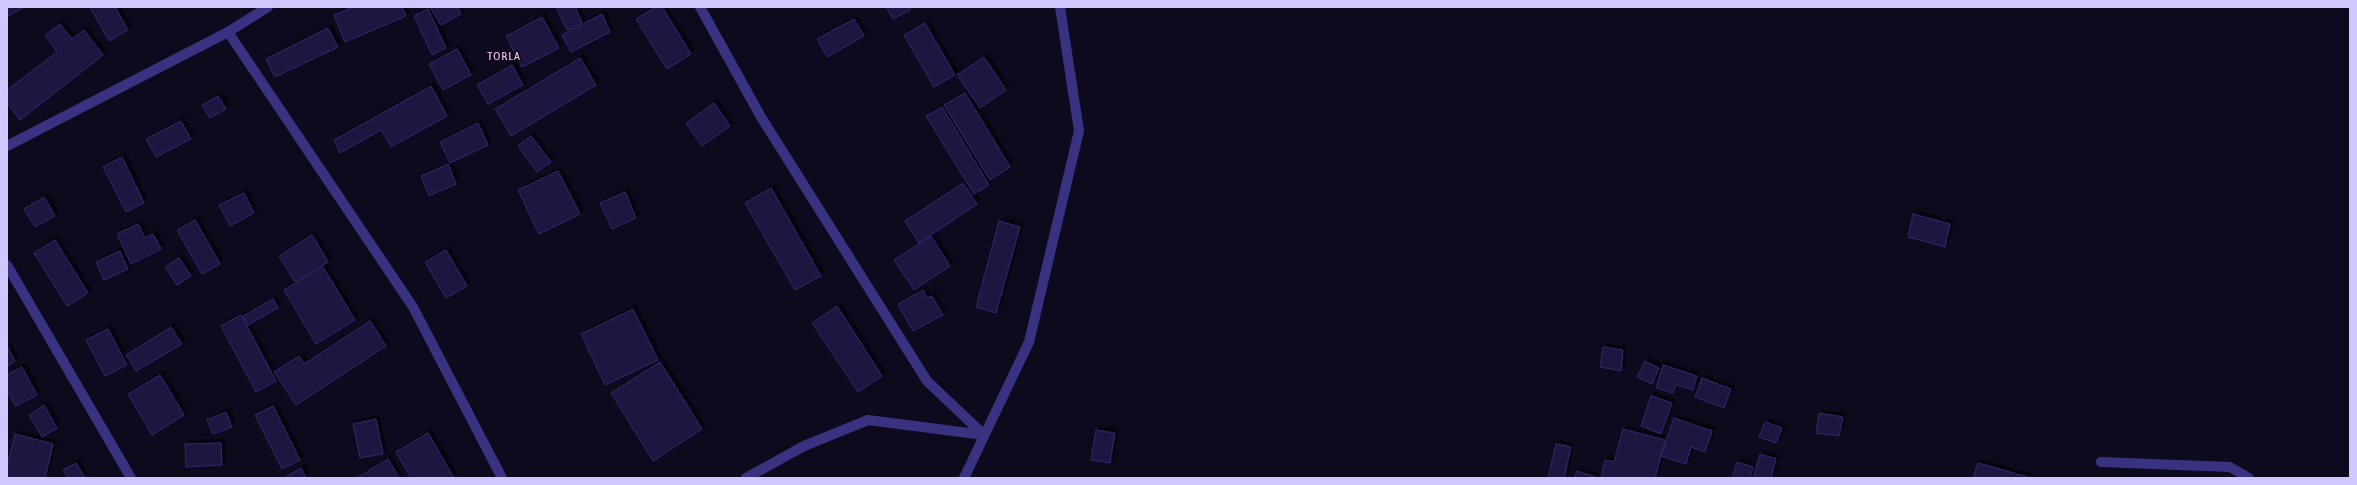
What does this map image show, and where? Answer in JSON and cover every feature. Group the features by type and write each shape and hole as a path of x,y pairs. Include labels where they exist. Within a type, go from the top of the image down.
{"street":[{"path":"7,146 228,32 268,7"},
{"path":"700,7 761,117 927,381 984,435"},
{"path":"964,478 1029,342 1079,131 1060,7"},
{"path":"228,32 413,307 502,478"},
{"path":"7,265 131,478"},
{"path":"746,478 804,446 868,420 984,435"},
{"path":"2101,462 2230,467 2249,478"}],"building":[{"path":"7,7 24,7 7,17"},
{"path":"90,7 115,7 128,30 109,41"},
{"path":"353,7 402,7 406,16 345,42 334,15"},
{"path":"430,7 457,7 461,14 441,25"},
{"path":"556,7 575,7 582,23 567,30"},
{"path":"656,7 662,7 691,54 667,69 636,19"},
{"path":"886,7 909,7 910,10 893,19"},
{"path":"428,9 446,48 432,55 414,16"},
{"path":"602,14 610,32 571,52 562,35"},
{"path":"542,17 559,48 522,67 506,36"},
{"path":"854,19 864,36 827,57 817,39"},
{"path":"925,23 955,75 934,87 904,35"},
{"path":"60,24 72,39 84,30 103,55 20,120 7,103 7,90 57,52 45,35"},
{"path":"328,28 338,47 275,77 266,59"},
{"path":"457,49 471,75 443,90 429,64"},
{"path":"984,57 1006,90 980,108 957,75"},
{"path":"580,58 596,85 511,136 495,109"},
{"path":"512,65 523,85 488,104 477,85"},
{"path":"431,86 447,116 391,147 381,130 340,153 334,140"},
{"path":"965,93 1010,167 990,180 944,105"},
{"path":"218,96 226,109 210,118 202,105"},
{"path":"714,103 730,126 702,146 686,123"},
{"path":"942,107 989,185 974,194 926,116"},
{"path":"181,121 191,139 156,157 146,139"},
{"path":"478,123 488,145 450,163 440,142"},
{"path":"531,136 551,162 537,172 518,146"},
{"path":"122,157 144,203 126,212 103,167"},
{"path":"448,164 456,184 429,196 421,176"},
{"path":"558,171 580,214 539,234 518,190"},
{"path":"963,183 977,204 919,243 905,221"},
{"path":"771,188 821,276 795,290 745,203"},
{"path":"625,192 636,218 612,229 600,203"},
{"path":"244,193 254,213 230,226 219,205"},
{"path":"44,197 55,216 35,227 24,209"},
{"path":"1913,214 1950,224 1945,247 1908,237"},
{"path":"195,220 220,264 202,274 177,230"},
{"path":"999,221 1020,227 996,313 976,307"},
{"path":"138,224 145,238 153,234 161,249 131,264 117,234"},
{"path":"312,235 328,262 295,282 279,256"},
{"path":"931,236 950,266 914,290 894,260"},
{"path":"55,240 88,293 67,306 34,253"},
{"path":"446,250 467,286 446,298 425,262"},
{"path":"120,251 128,269 104,280 96,262"},
{"path":"179,258 191,276 177,285 165,267"},
{"path":"323,267 355,320 316,344 284,290"},
{"path":"923,290 927,298 932,296 943,315 913,331 898,304"},
{"path":"273,299 278,308 248,325 243,316"},
{"path":"837,306 882,376 858,392 812,323"},
{"path":"633,309 658,360 605,385 581,334"},
{"path":"241,315 276,381 256,392 221,326"},
{"path":"370,321 386,346 296,405 274,372 299,356 304,364"},
{"path":"171,327 182,344 136,371 126,355"},
{"path":"108,329 127,365 105,376 86,340"},
{"path":"7,346 15,361 7,366"},
{"path":"1603,347 1623,350 1621,371 1600,367"},
{"path":"1645,361 1659,368 1652,384 1637,377"},
{"path":"660,362 702,429 653,461 611,393"},
{"path":"1663,365 1697,376 1693,390 1676,385 1673,393 1656,388"},
{"path":"22,367 37,395 15,406 7,390 7,375"},
{"path":"160,375 184,415 152,435 128,394"},
{"path":"1702,378 1731,389 1724,408 1695,397"},
{"path":"1651,396 1672,403 1661,434 1641,426"},
{"path":"44,405 57,428 42,437 29,415"},
{"path":"273,406 300,460 282,469 255,415"},
{"path":"226,412 232,427 213,434 207,420"},
{"path":"1819,413 1843,417 1839,436 1816,433"},
{"path":"1674,418 1712,431 1705,452 1691,447 1686,464 1661,456"},
{"path":"376,419 383,454 360,458 353,424"},
{"path":"1765,422 1782,428 1776,443 1759,437"},
{"path":"1623,429 1665,440 1655,478 1601,478 1605,460 1614,462"},
{"path":"1096,430 1115,433 1110,463 1091,460"},
{"path":"428,433 454,478 411,478 396,452"},
{"path":"15,434 53,444 45,478 7,478 7,467"},
{"path":"221,443 222,465 186,467 185,444"},
{"path":"1556,444 1571,447 1564,478 1548,478"},
{"path":"1760,454 1776,459 1771,478 1753,478"},
{"path":"388,459 399,478 357,478"},
{"path":"1737,462 1753,467 1750,478 1732,478"},
{"path":"76,463 85,478 68,478 63,470"},
{"path":"1978,463 2031,478 1973,478"},
{"path":"301,468 306,478 284,478"},
{"path":"1577,471 1595,477 1574,478"}],"district":[{"name":"TORLA","path":"504,56"}]}
